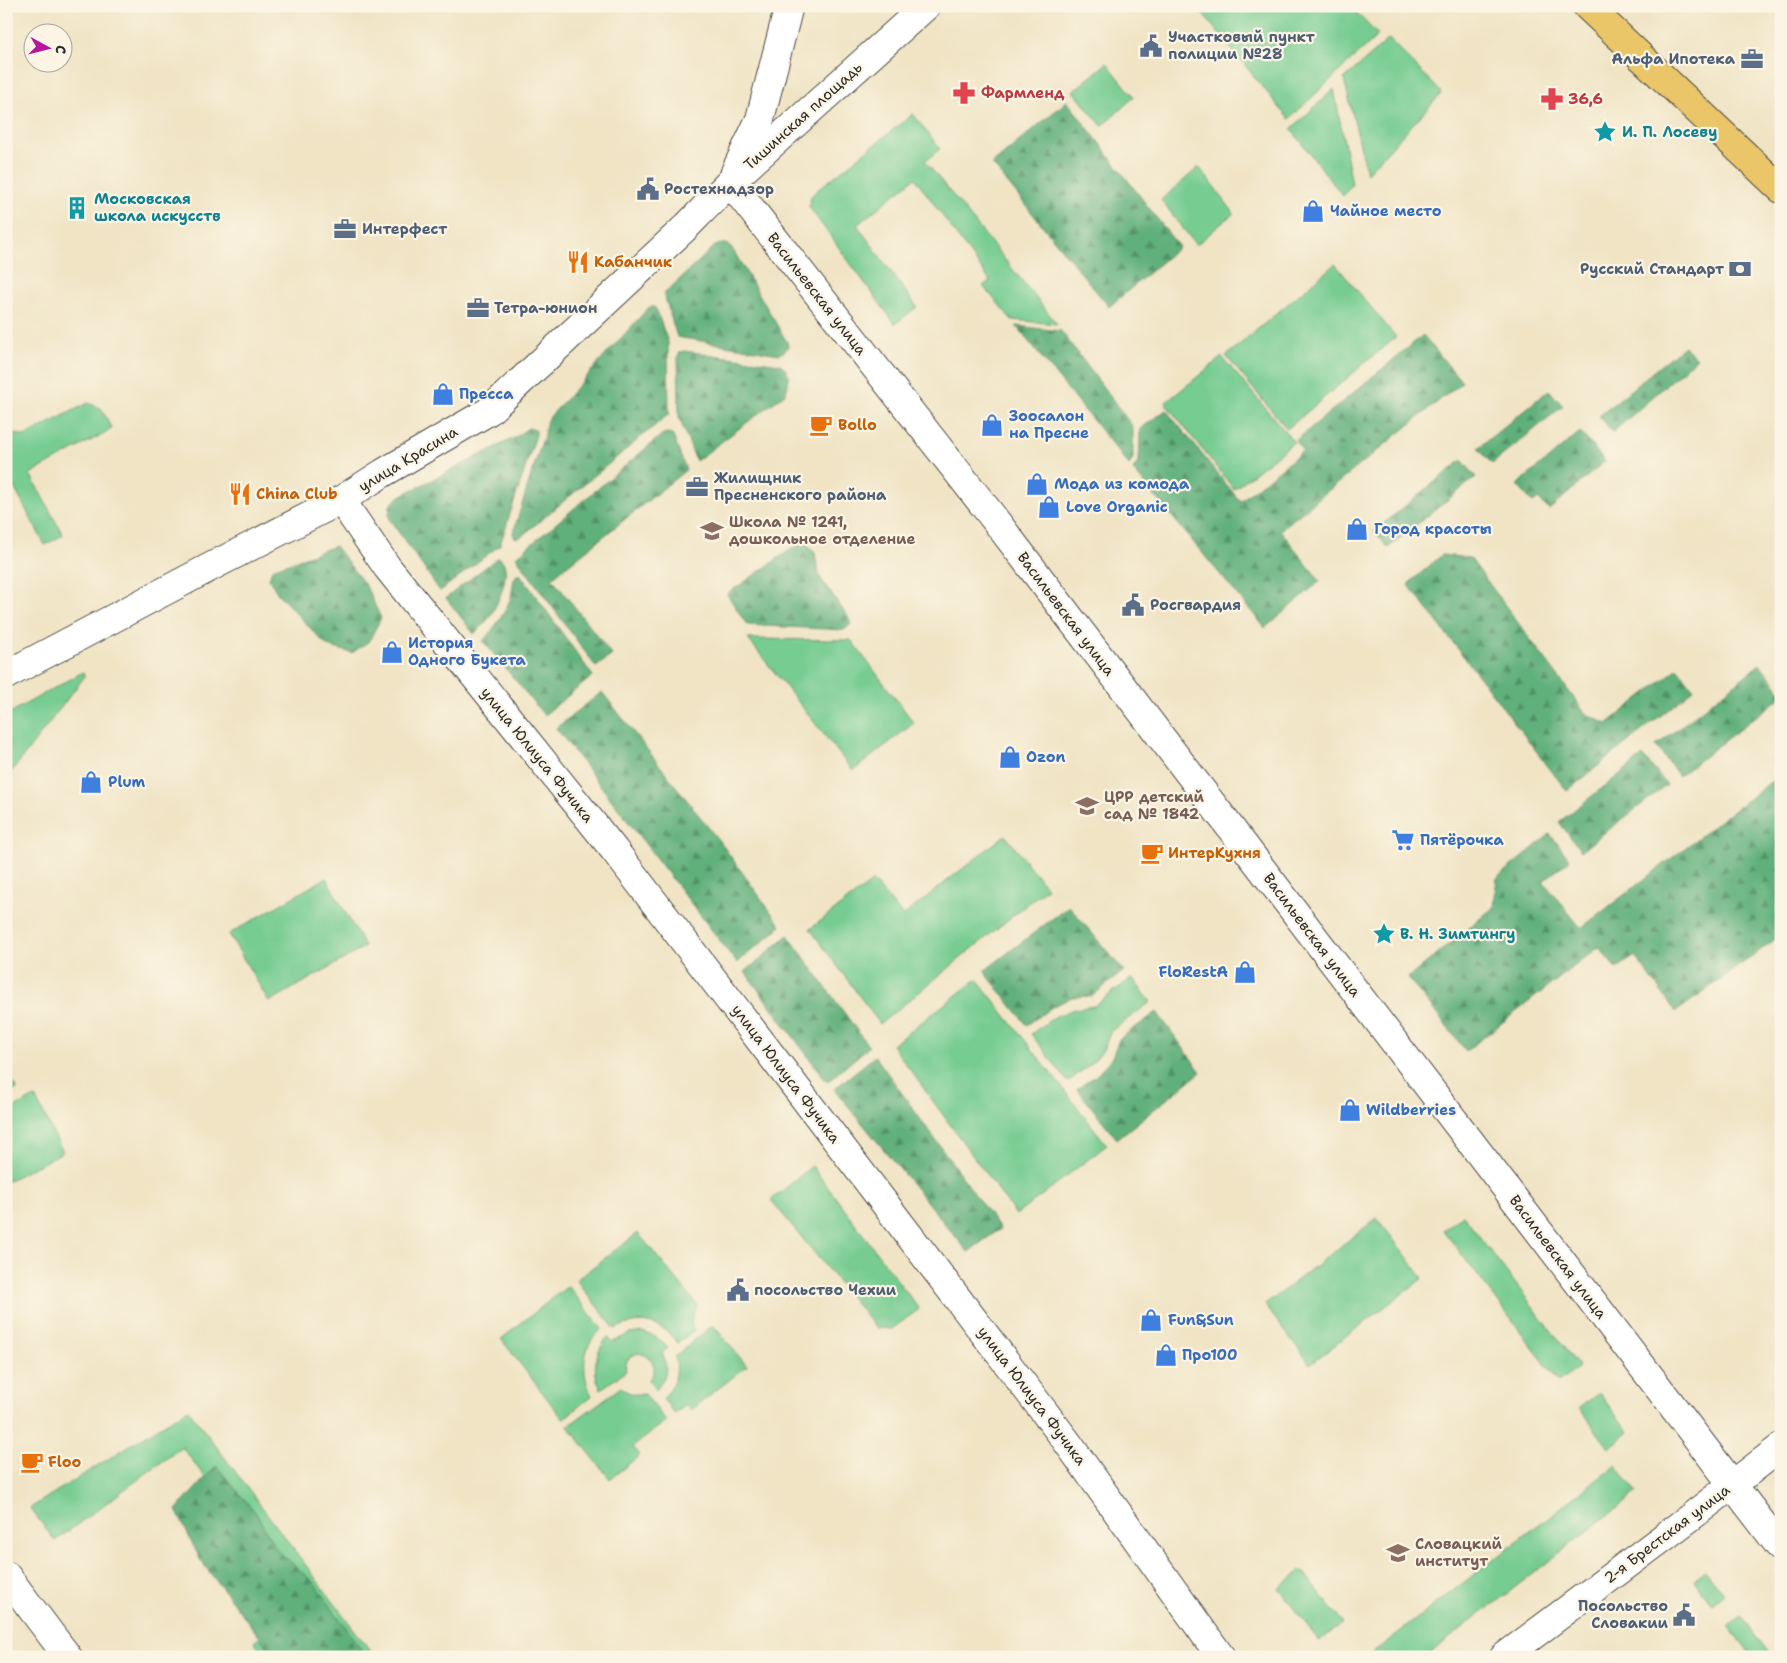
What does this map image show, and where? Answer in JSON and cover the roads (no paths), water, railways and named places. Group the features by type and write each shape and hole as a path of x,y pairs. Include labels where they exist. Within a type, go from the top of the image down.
{"main road":[{"path":"1587,6 1781,189"}],"street":[{"name":"Тишинская площадь","path":"730,182 760,118 789,6"},
{"name":"Тишинская площадь","path":"730,182 926,6"},
{"name":"улица Красина","path":"6,675 341,500 489,410 687,226 730,182"},
{"name":"Васильевская улица","path":"730,182 989,512 1781,1548"},
{"name":"улица Юлиуса Фучика","path":"341,500 387,567 615,851 1065,1438 1221,1657"},
{"name":"2-я Брестская улица","path":"1504,1657 1781,1447"},
{"path":"6,1575 68,1657"}],"place":[{"name":"Участковый пункт полиции №28","path":"1151,46"},
{"name":"Альфа Ипотека","path":"1752,59"},
{"name":"Фармленд","path":"964,93"},
{"name":"36,6","path":"1552,99"},
{"name":"И. П. Лосеву","path":"1605,132"},
{"name":"Ростехнадзор","path":"648,189"},
{"name":"Московская школа искусств","path":"77,208"},
{"name":"Чайное место","path":"1313,211"},
{"name":"Интерфест","path":"345,229"},
{"name":"Кабанчик","path":"578,262"},
{"name":"Русский Стандарт","path":"1740,269"},
{"name":"Тетра-юнион","path":"478,308"},
{"name":"Пресса","path":"443,394"},
{"name":"Bollo","path":"821,425"},
{"name":"Зоосалон на Пресне","path":"992,425"},
{"name":"Мода из комода","path":"1037,484"},
{"name":"Жилищник Пресненского района","path":"697,487"},
{"name":"China Club","path":"240,494"},
{"name":"Love Organic","path":"1049,507"},
{"name":"Город красоты","path":"1357,529"},
{"name":"Школа № 1241, дошкольное отделение","path":"712,531"},
{"name":"Росгвардия","path":"1133,605"},
{"name":"История Одного Букета","path":"392,652"},
{"name":"Ozon","path":"1010,757"},
{"name":"Plum","path":"91,782"},
{"name":"ЦРР детский сад № 1842","path":"1087,806"},
{"name":"Пятёрочка","path":"1403,840"},
{"name":"ИнтерКухня","path":"1152,853"},
{"name":"В. Н. Зимтингу","path":"1384,934"},
{"name":"FloRestA","path":"1245,972"},
{"name":"Wildberries","path":"1350,1110"},
{"name":"посольство Чехии","path":"738,1290"},
{"name":"Fun&Sun","path":"1151,1320"},
{"name":"Про100","path":"1166,1355"},
{"name":"Floo","path":"32,1462"},
{"name":"Словацкий институт","path":"1398,1553"},
{"name":"Посольство Словакии","path":"1684,1615"}]}
